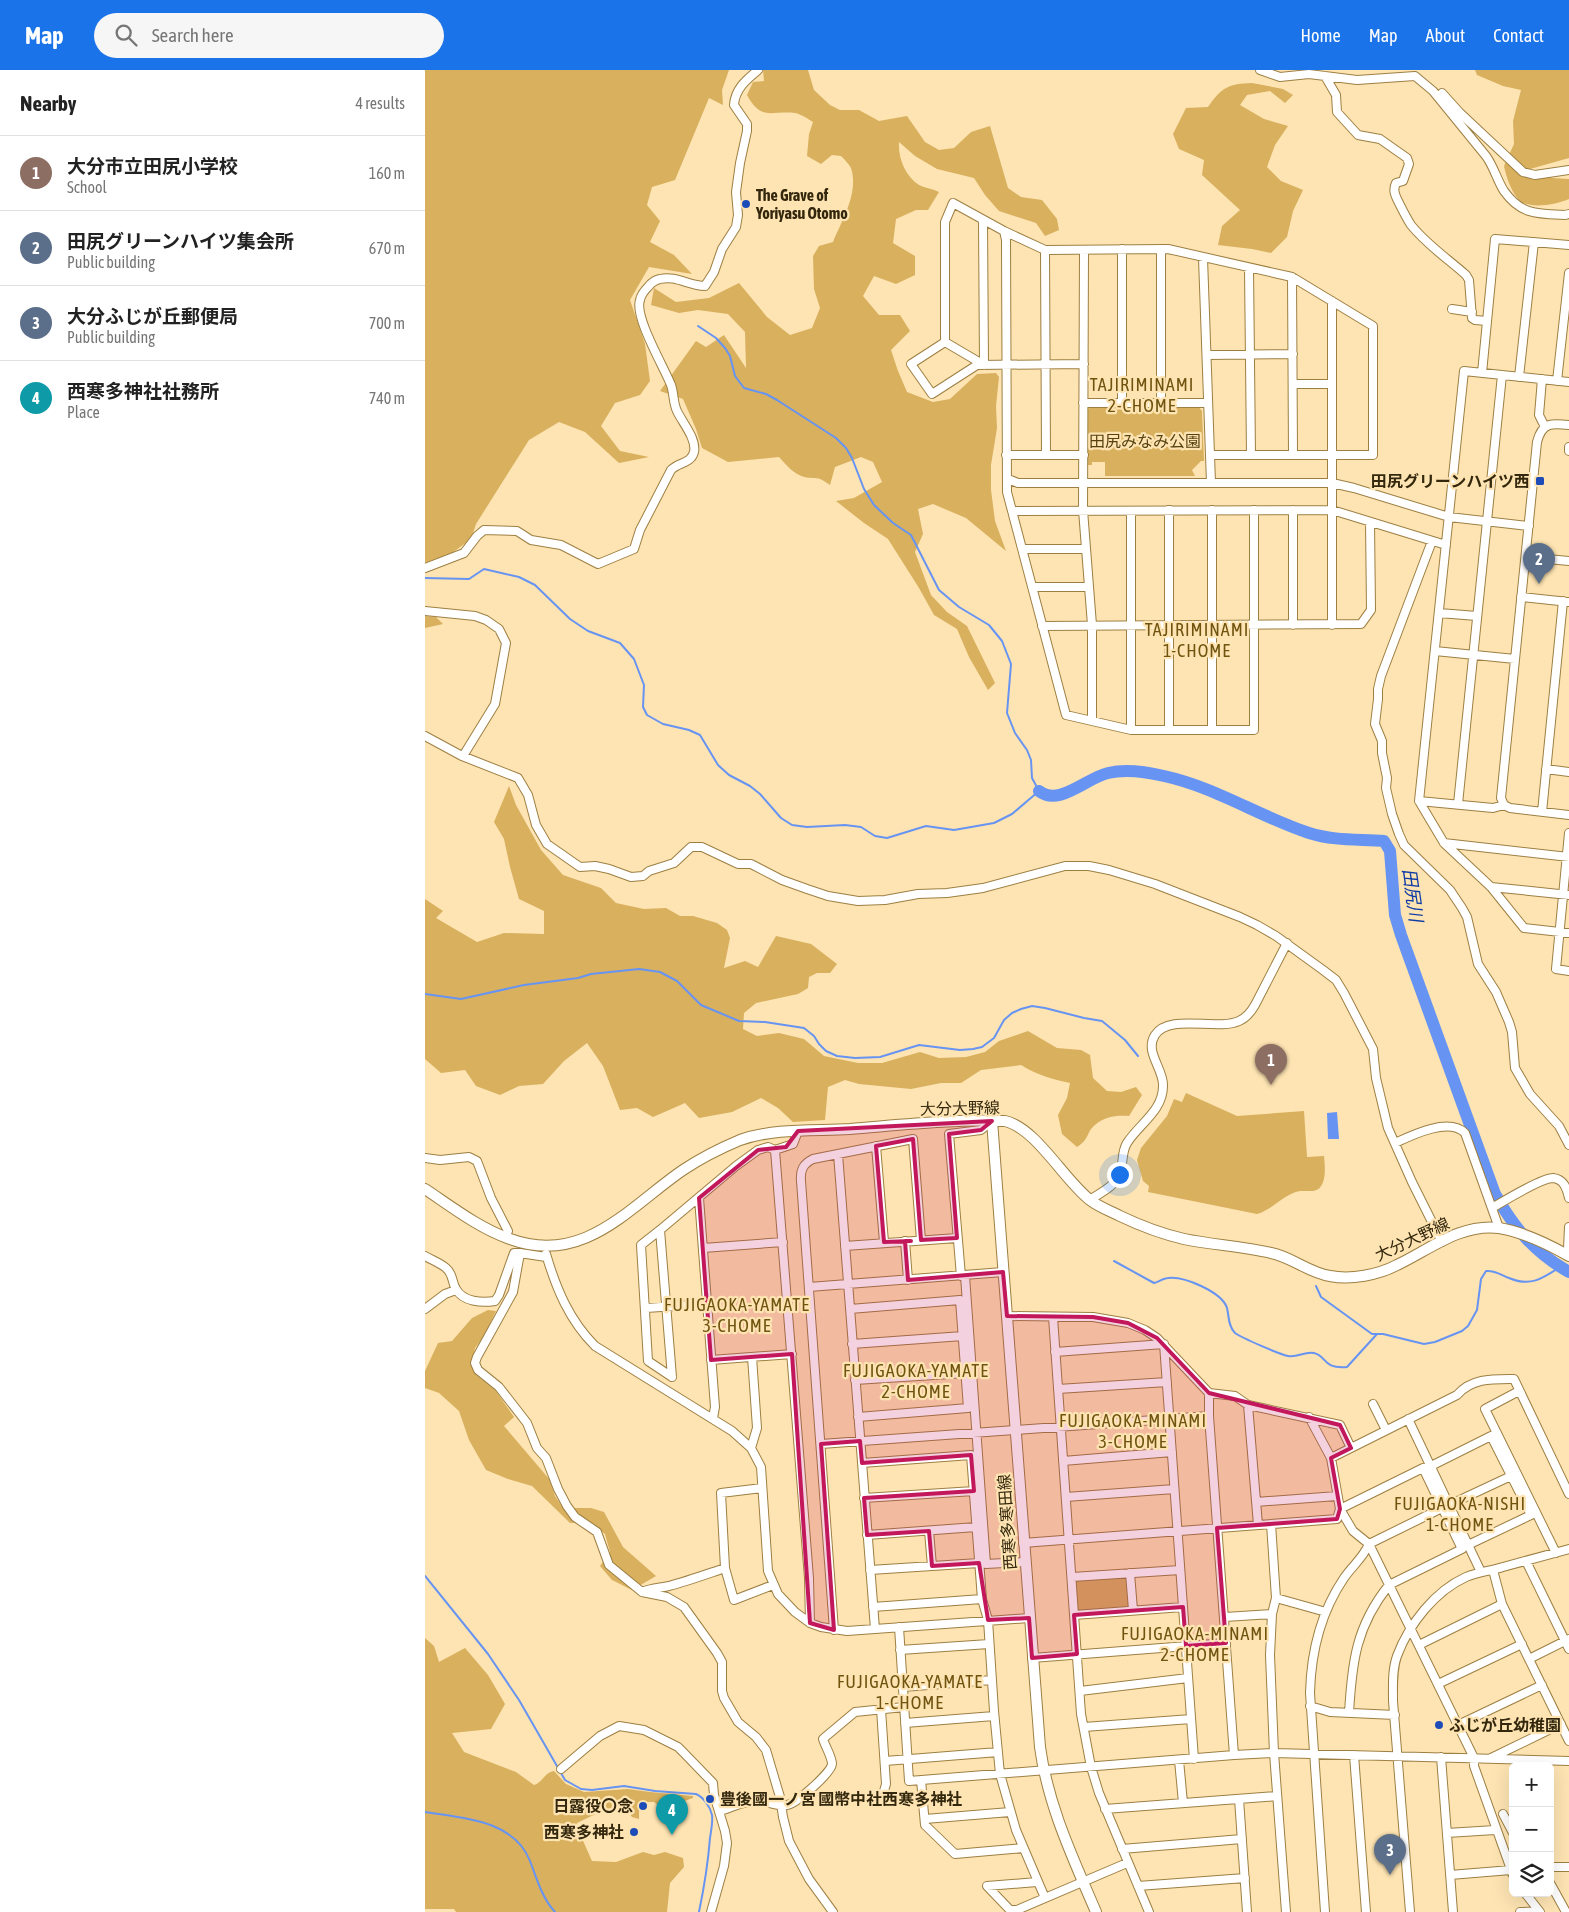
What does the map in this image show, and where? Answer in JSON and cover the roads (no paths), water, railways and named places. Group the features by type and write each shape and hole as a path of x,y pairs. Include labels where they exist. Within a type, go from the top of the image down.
{"main road":[{"name":"大分大野線","path":"425,1189 491,1231 545,1252 605,1229 621,1219 683,1170 742,1140 761,1135 798,1131 948,1121 992,1121 1013,1123 1022,1129 1090,1200 1137,1224 1185,1239 1272,1253 1318,1273 1334,1277 1348,1277 1383,1271 1397,1266 1462,1232 1478,1228 1504,1230 1525,1235 1568,1255"},
{"name":"西寒多寒田線","path":"992,1121 1036,1714 1043,1770 1062,1833 1097,1912"}],"street":[{"path":"425,568 460,556 484,530 517,532 531,540 561,545 598,564 634,549 640,530 671,470 674,466 691,459 694,452 694,445 675,408 671,386 651,345 641,312 640,300 650,284 656,280 669,277 693,285 705,286 714,272 722,248 736,227 738,215 737,186 747,124 734,105 735,96 743,84 758,70"},
{"path":"1260,70 1277,76 1309,74 1357,80 1410,75 1431,82 1460,114 1523,172 1535,175 1569,170"},
{"path":"1325,76 1336,95 1337,112 1358,134 1380,140 1407,158 1409,164 1403,181 1396,183 1393,192 1409,223 1418,234 1466,275 1469,280 1472,318 1487,321"},
{"path":"1419,78 1441,101 1493,165 1503,190 1521,210 1535,214 1565,216 1569,214"},
{"path":"945,342 945,222 953,203 1004,231 1045,250 1161,249 1292,277 1373,326 1373,455 1210,456"},
{"path":"983,220 984,365"},
{"path":"1004,231 1006,240 1007,492 1065,716 1131,730 1254,730 1254,510"},
{"path":"1482,373 1495,238 1569,245"},
{"path":"1519,377 1534,242"},
{"path":"1122,249 1122,403"},
{"path":"1161,249 1161,403"},
{"path":"1045,250 1046,455"},
{"path":"1083,250 1083,510 1092,625 1092,722"},
{"path":"1203,258 1211,483"},
{"path":"1249,268 1251,455"},
{"path":"1557,381 1569,273"},
{"path":"1292,277 1293,455"},
{"path":"1332,301 1332,625"},
{"path":"1452,309 1472,312"},
{"path":"945,342 911,364 932,394 977,365 1083,364"},
{"path":"945,342 984,365"},
{"path":"1207,355 1293,354"},
{"path":"1569,382 1464,371 1419,801 1444,843 1491,887 1524,928 1569,933"},
{"path":"1458,804 1502,375"},
{"path":"1542,379 1539,415 1545,427"},
{"path":"1293,384 1332,384"},
{"path":"1083,404 1208,402"},
{"path":"1569,425 1553,424 1545,427 1540,433 1537,442 1501,800 1504,805 1512,809 1569,815"},
{"path":"1007,455 1083,455"},
{"path":"1008,479 1018,483 1332,483 1449,517 1529,526"},
{"path":"1169,510 1169,730"},
{"path":"1212,730 1213,510"},
{"path":"1293,510 1293,625"},
{"path":"1012,511 1332,510 1446,545"},
{"path":"1131,511 1131,730"},
{"path":"1042,626 1361,624 1371,610 1370,522"},
{"path":"1432,541 1381,676 1378,689 1375,724 1382,741 1382,753 1387,778 1386,788 1392,814 1404,845 1450,890 1467,917 1478,964 1496,992 1509,1022 1512,1032 1515,1068 1530,1094 1559,1126 1569,1145"},
{"path":"1022,549 1086,549"},
{"path":"1526,556 1569,561"},
{"path":"1032,587 1089,586"},
{"path":"1521,597 1566,602 1542,812"},
{"path":"425,611 475,616 486,620 499,629 506,643 495,704 463,756"},
{"path":"1439,613 1477,616"},
{"path":"1435,650 1515,659"},
{"path":"425,736 463,756 518,778 529,795 536,825 547,844 580,867 595,866 631,877 643,876 649,871 673,863 691,847 702,847 738,864 751,864 782,880 807,889 828,896 858,901 885,900 918,894 947,893 983,888 1065,866 1089,866 1155,884 1241,917 1287,943 1336,980 1373,1049 1376,1078 1382,1106 1395,1143 1442,1242"},
{"path":"1546,770 1569,772"},
{"path":"1419,801 1493,808 1504,805"},
{"path":"1569,833 1566,895 1555,969 1569,971"},
{"path":"1444,843 1568,857"},
{"path":"1491,887 1566,895"},
{"path":"1090,1200 1117,1180 1120,1172 1122,1152 1127,1142 1147,1121 1162,1097 1164,1085 1152,1051 1151,1042 1155,1034 1162,1028 1180,1024 1217,1025 1240,1021 1255,1006 1287,943"},
{"path":"992,1121 981,1130 949,1134 957,1238 963,1276 985,1564 1025,1562"},
{"path":"1395,1143 1419,1132 1450,1126 1461,1128 1465,1133 1492,1208 1504,1230"},
{"path":"660,1230 672,1377 648,1361 641,1244 758,1150 768,1147 775,1150 793,1144 798,1131"},
{"path":"834,1630 801,1174 807,1162 913,1139 921,1240"},
{"path":"876,1146 884,1242"},
{"path":"775,1150 809,1578 810,1623"},
{"path":"838,1154 875,1629"},
{"path":"425,1158 440,1160 469,1157 477,1161 491,1198 508,1231 505,1237"},
{"path":"1492,1208 1552,1178 1567,1181 1569,1198"},
{"path":"699,1198 715,1407 713,1418"},
{"path":"1568,1255 1569,1227"},
{"path":"845,1246 957,1238"},
{"path":"905,1241 908,1280"},
{"path":"703,1248 783,1242"},
{"path":"425,1256 445,1268 453,1277 456,1290 466,1298 479,1303 495,1301 499,1295 514,1253 545,1252 569,1314 595,1346 713,1418 743,1439 751,1448 761,1467 768,1571 773,1585 786,1605 810,1623 834,1630 847,1631 1029,1618"},
{"path":"520,1253 513,1292 481,1348 475,1363 478,1370 499,1387 520,1412 527,1423 537,1448 546,1458 567,1506 575,1517 597,1532 609,1564 642,1592 667,1597 684,1607 717,1653 721,1662 721,1691 724,1698 738,1722 757,1737 766,1750 781,1797 789,1841 809,1878 833,1912"},
{"path":"809,1287 1003,1272"},
{"path":"425,1309 445,1294 456,1290"},
{"path":"850,1309 960,1300 966,1372 968,1408 858,1417"},
{"path":"646,1308 707,1304"},
{"path":"1007,1316 1093,1317 1127,1323 1145,1330 1164,1344 1209,1393 1235,1396 1248,1405 1340,1425 1351,1448"},
{"path":"1053,1317 1071,1577 1084,1727 1091,1767 1105,1809 1149,1912"},
{"path":"853,1344 963,1336"},
{"path":"1055,1352 1164,1344"},
{"path":"1164,1344 1194,1759"},
{"path":"711,1360 792,1354"},
{"path":"751,1448 757,1428 752,1357"},
{"path":"855,1380 966,1372"},
{"path":"1331,1458 1457,1395 1465,1386 1489,1380 1514,1379 1569,1494"},
{"path":"1058,1389 1167,1382"},
{"path":"1519,1391 1485,1409 1556,1553"},
{"path":"1209,1393 1217,1528 1235,1755"},
{"path":"1373,1404 1386,1430"},
{"path":"1248,1405 1258,1525"},
{"path":"821,1444 1209,1416"},
{"path":"1309,1417 1331,1458 1340,1509 1353,1531 1369,1544 1474,1758 1474,1766 1495,1830 1509,1865"},
{"path":"1349,1713 1352,1666 1359,1636 1368,1616 1389,1584 1462,1550 1431,1466 1408,1419"},
{"path":"1431,1466 1491,1436 1531,1515 1469,1545"},
{"path":"1063,1461 1172,1452"},
{"path":"862,1463 971,1455 982,1599 988,1620 991,1680 1000,1774 1010,1812 1023,1848 1045,1898"},
{"path":"1023,1542 1337,1519 1340,1509 1423,1468 1469,1545 1481,1572"},
{"path":"1325,1912 1310,1706 1312,1658 1326,1612 1343,1579 1364,1555 1369,1544 1511,1476"},
{"path":"762,1488 721,1493 725,1568 734,1600 773,1585"},
{"path":"1066,1497 1174,1488"},
{"path":"865,1498 974,1490"},
{"path":"1256,1502 1337,1496"},
{"path":"1271,1524 1276,1598 1272,1614 1270,1655 1274,1754 1286,1912"},
{"path":"867,1535 976,1527"},
{"path":"929,1531 932,1566"},
{"path":"1410,1912 1399,1756 1393,1701 1393,1675 1397,1657 1411,1628 1441,1594 1464,1578 1569,1549"},
{"path":"1526,1561 1568,1643 1529,1659"},
{"path":"870,1570 979,1563"},
{"path":"642,1592 725,1568"},
{"path":"1071,1577 1180,1570"},
{"path":"1493,1570 1502,1604 1569,1741"},
{"path":"1130,1574 1133,1610"},
{"path":"1276,1598 1326,1612"},
{"path":"873,1607 982,1599"},
{"path":"1419,1645 1502,1604"},
{"path":"1074,1615 1183,1607"},
{"path":"1225,1617 1272,1614"},
{"path":"899,1627 909,1781 1235,1755 1399,1756 1530,1762"},
{"path":"1032,1658 1226,1643"},
{"path":"900,1650 989,1644"},
{"path":"1438,1684 1522,1644"},
{"path":"1080,1691 1188,1678"},
{"path":"903,1688 991,1680"},
{"path":"1458,1725 1542,1685"},
{"path":"1310,1706 1330,1712 1395,1715"},
{"path":"720,1811 753,1801 789,1805 798,1800 829,1771 832,1763 824,1738 855,1712 904,1707"},
{"path":"881,1709 886,1784 884,1791"},
{"path":"905,1723 995,1716"},
{"path":"1084,1727 1191,1719"},
{"path":"1489,1759 1561,1724"},
{"path":"561,1769 608,1730 621,1725 636,1728 678,1747 713,1783 714,1795 725,1831 726,1850 711,1912"},
{"path":"885,1761 998,1752"},
{"path":"1354,1755 1365,1912"},
{"path":"1441,1758 1453,1912"},
{"path":"1179,1760 1183,1803"},
{"path":"1554,1762 1569,1761"},
{"path":"921,1780 925,1826 955,1854 1023,1848"},
{"path":"1105,1809 1277,1796"},
{"path":"1239,1799 1247,1912"},
{"path":"925,1819 1010,1812"},
{"path":"1503,1814 1509,1825"},
{"path":"1447,1833 1495,1830"},
{"path":"1122,1849 1242,1839"},
{"path":"1037,1882 987,1886 1010,1910 1017,1910 1127,1863"},
{"path":"1554,1867 1569,1867 1569,1873"},
{"path":"1451,1875 1509,1872"},
{"path":"1138,1886 1245,1878"},
{"path":"1554,1891 1565,1912"},
{"path":"1528,1897 1539,1911"},
{"path":"1520,1912 1539,1911"}],"water":[{"path":"1337,1112 1339,1139 1328,1139 1327,1113"}],"waterway":[{"path":"425,578 469,579 484,569 519,577 535,585 570,619 588,631 620,643 634,659 644,685 643,707 647,715 663,724 689,730 700,735 718,765 729,775 750,786 760,794 781,818 792,825 807,827 845,825 861,827 875,836 887,838 926,826 954,830 994,823 1012,814 1039,791 1032,778 1031,760 1027,750 1015,733 1007,713 1011,664 1002,641 989,625 959,607 939,590 911,535 893,523 874,505 864,489 846,448 836,438 777,400 766,394 744,388 735,376 730,356 725,348 716,338 698,326"},
{"name":"田尻川","path":"1039,791 1055,796 1064,794 1108,773 1122,771 1143,772 1201,787 1273,819 1318,836 1337,839 1384,841 1390,851 1395,915 1401,935 1495,1194 1526,1239 1546,1257 1569,1272"},
{"path":"425,994 461,999 524,985 578,978 591,974 639,969 660,972 677,981 701,1005 739,1021 765,1022 804,1028 814,1036 826,1051 837,1056 855,1058 880,1057 919,1045 960,1050 982,1047 994,1038 1004,1020 1012,1013 1032,1006 1102,1021 1125,1040 1138,1056"},
{"path":"1114,1261 1154,1283 1166,1278 1175,1278 1202,1286 1224,1302 1230,1324 1235,1333 1261,1346 1288,1356 1314,1353 1333,1366 1347,1367 1377,1334"},
{"path":"1316,1286 1321,1297 1372,1334 1383,1334 1424,1344 1435,1342 1462,1331 1468,1326 1477,1310 1481,1279 1486,1271 1495,1272 1516,1281 1530,1282 1560,1267"},
{"path":"425,1576 488,1654 519,1700 565,1780 581,1789 592,1790 624,1786 655,1791 696,1794 706,1802 711,1812 712,1824 706,1875 699,1912"},
{"path":"425,1812 486,1823 512,1837 522,1847 530,1861 543,1894 555,1912"}],"place":[{"name":"The Grave of Yoriyasu Otomo","path":"746,204"},
{"name":"田尻グリーンハイツ西","path":"1540,481"},
{"name":"田尻グリーンハイツ集会所","path":"1539,584"},
{"name":"大分市立田尻小学校","path":"1271,1085"},
{"name":"ふじが丘幼稚園","path":"1439,1725"},
{"name":"豊後國一ノ宮 國幣中社西寒多神社","path":"710,1799"},
{"name":"日露役〇念","path":"643,1806"},
{"name":"西寒多神社","path":"634,1832"},
{"name":"西寒多神社社務所","path":"672,1835"},
{"name":"大分ふじが丘郵便局","path":"1390,1875"}],"district":[{"name":"TAJIRIMINAMI 2-CHOME","path":"1142,394"},
{"name":"TAJIRIMINAMI 1-CHOME","path":"1197,639"},
{"name":"FUJIGAOKA-YAMATE 3-CHOME","path":"737,1314"},
{"name":"FUJIGAOKA-YAMATE 2-CHOME","path":"916,1380"},
{"name":"FUJIGAOKA-MINAMI 3-CHOME","path":"1133,1430"},
{"name":"FUJIGAOKA-NISHI 1-CHOME","path":"1460,1514"},
{"name":"FUJIGAOKA-MINAMI 2-CHOME","path":"1195,1644"},
{"name":"FUJIGAOKA-YAMATE 1-CHOME","path":"910,1691"}],"park label":[{"name":"田尻みなみ公園","path":"1145,441"}]}
